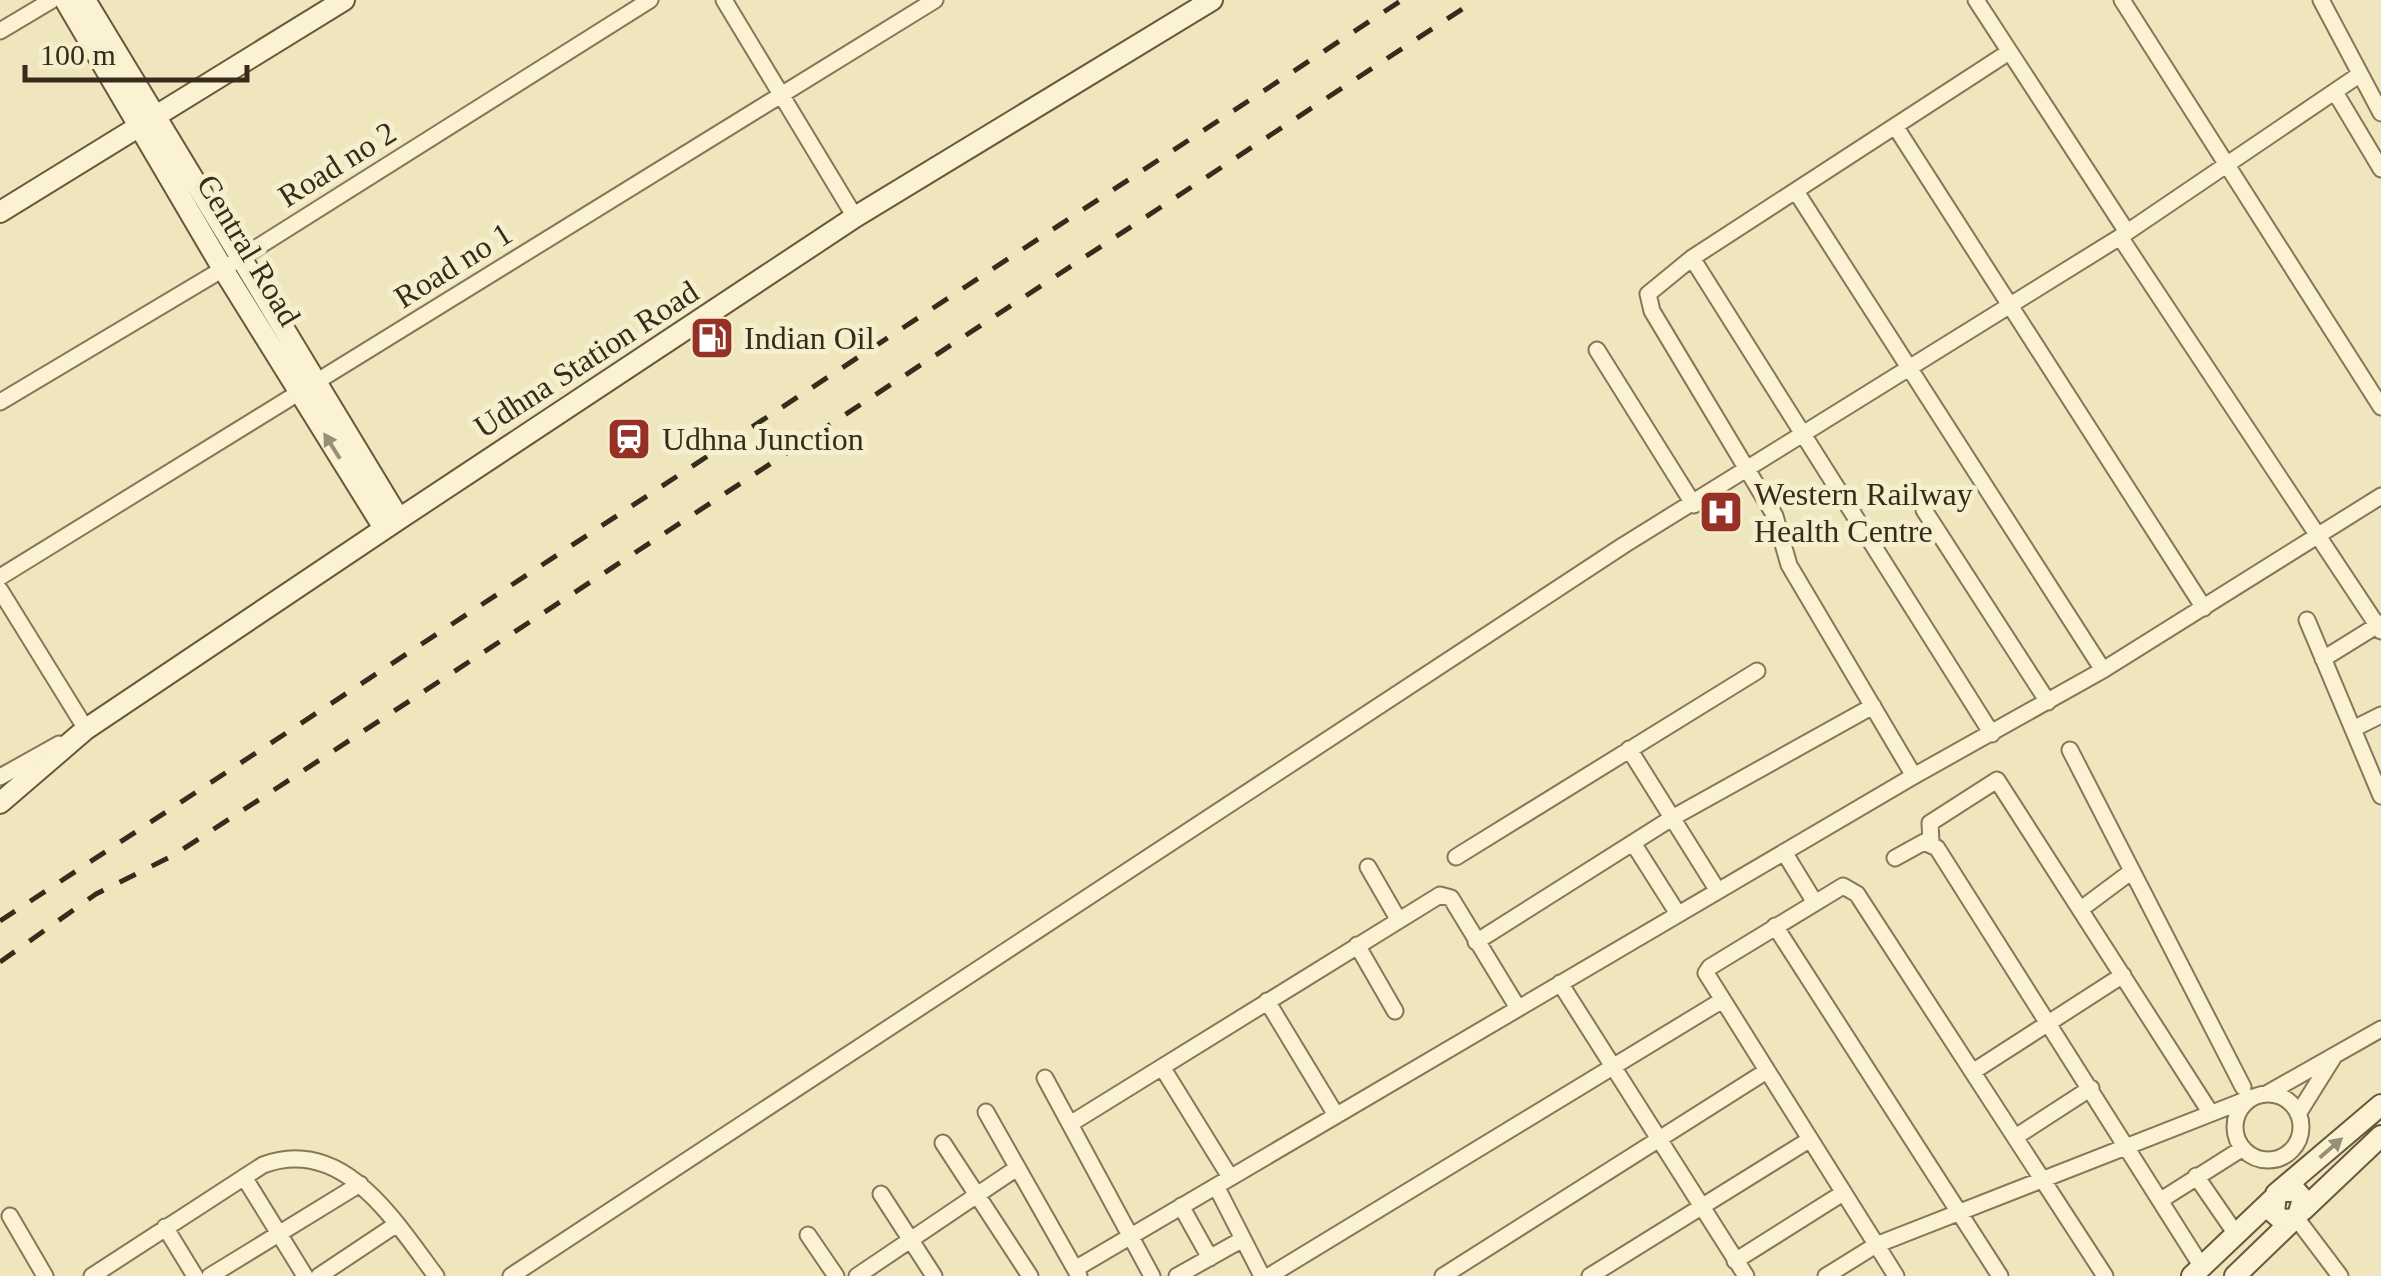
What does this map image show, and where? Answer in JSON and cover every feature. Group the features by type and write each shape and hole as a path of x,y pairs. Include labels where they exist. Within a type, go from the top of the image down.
{"street":[{"path":"0,31 52,0"},
{"name":"Central Road","path":"65,0 148,120"},
{"name":"Central Road","path":"85,0 231,264 391,524"},
{"path":"0,212 344,0"},
{"name":"Road no 2","path":"0,402 231,264 650,0"},
{"path":"724,0 855,217"},
{"name":"Road no 1","path":"0,578 936,0"},
{"name":"Udhna Station Road","path":"0,778 86,729 855,217 1212,0"},
{"path":"1976,0 2123,234 2380,626 2323,659"},
{"path":"2122,0 2381,407"},
{"path":"2321,0 2381,113"},
{"path":"1914,776 1788,565 1779,522 1648,298 1652,289 1692,258 2008,52"},
{"path":"510,1276 1608,556 2012,305 2359,76"},
{"path":"2336,92 2381,170"},
{"path":"1895,126 2204,608"},
{"path":"1796,193 1907,372 2102,670"},
{"path":"1692,258 1992,734"},
{"path":"1596,350 1694,505"},
{"path":"986,1112 1077,1272 1129,1235 2102,670 2381,496"},
{"path":"1924,510 2048,702"},
{"path":"0,590 86,729 3,801"},
{"path":"2307,620 2381,796"},
{"path":"1456,856 1757,670"},
{"path":"1476,942 1672,818 1873,706"},
{"path":"2353,730 2381,714"},
{"path":"1629,749 1718,891"},
{"path":"2070,750 2132,871 2255,1092"},
{"path":"2210,1112 1996,780 1930,823 1932,842 2161,1200 2197,1271 2277,1194 2381,1104"},
{"path":"1895,858 1932,842"},
{"path":"1633,843 1678,914"},
{"path":"1784,852 1814,902"},
{"path":"1368,867 1398,919"},
{"path":"2081,909 2132,871"},
{"path":"1896,1276 1709,983 1710,966 1835,888 1851,887 2018,1136 2106,1276"},
{"path":"1070,1124 1432,897 1446,894 1518,1008"},
{"path":"1775,926 2000,1276"},
{"path":"1357,945 1395,1012"},
{"path":"1974,1071 2123,975"},
{"path":"1560,983 1746,1276"},
{"path":"1267,1001 1336,1115"},
{"path":"1162,1067 1223,1181 1243,1240 1265,1276 1721,1002"},
{"path":"1830,1275 1876,1245 2210,1112 2335,1055 2381,1029"},
{"path":"2298,1114 2335,1055"},
{"path":"1443,1276 1766,1072"},
{"path":"1045,1078 1152,1276"},
{"path":"2018,1136 2090,1088"},
{"path":"2255,1092 2282,1096 2298,1114 2301,1134 2295,1147 2269,1160"},
{"path":"2243,1148 2236,1120 2255,1092"},
{"path":"2236,1276 2381,1136"},
{"path":"1590,1276 1809,1140"},
{"path":"943,1143 1030,1276"},
{"path":"2243,1148 2269,1160"},
{"path":"2161,1200 2243,1148"},
{"path":"92,1276 244,1178 278,1160 308,1157 334,1166 360,1184 397,1224 436,1276"},
{"path":"2269,1160 2277,1194 2274,1214 2298,1216"},
{"path":"857,1276 1017,1168"},
{"path":"2196,1176 2236,1234"},
{"path":"244,1178 306,1276"},
{"path":"220,1274 360,1184"},
{"path":"881,1194 934,1276"},
{"path":"1736,1261 1843,1194"},
{"path":"1180,1206 1210,1258"},
{"path":"10,1216 45,1276"},
{"path":"2298,1216 2340,1276"},
{"path":"318,1276 397,1224"},
{"path":"165,1227 195,1276"},
{"path":"808,1236 836,1276"},
{"path":"1177,1276 1243,1240"}],"railway":[{"path":"0,921 1402,0"},
{"path":"0,962 96,894 174,855 280,786 1476,0"}],"place":[{"name":"Indian Oil","path":"712,338"},
{"name":"Udhna Junction","path":"629,439"},
{"name":"Western Railway Health Centre","path":"1721,512"}]}
